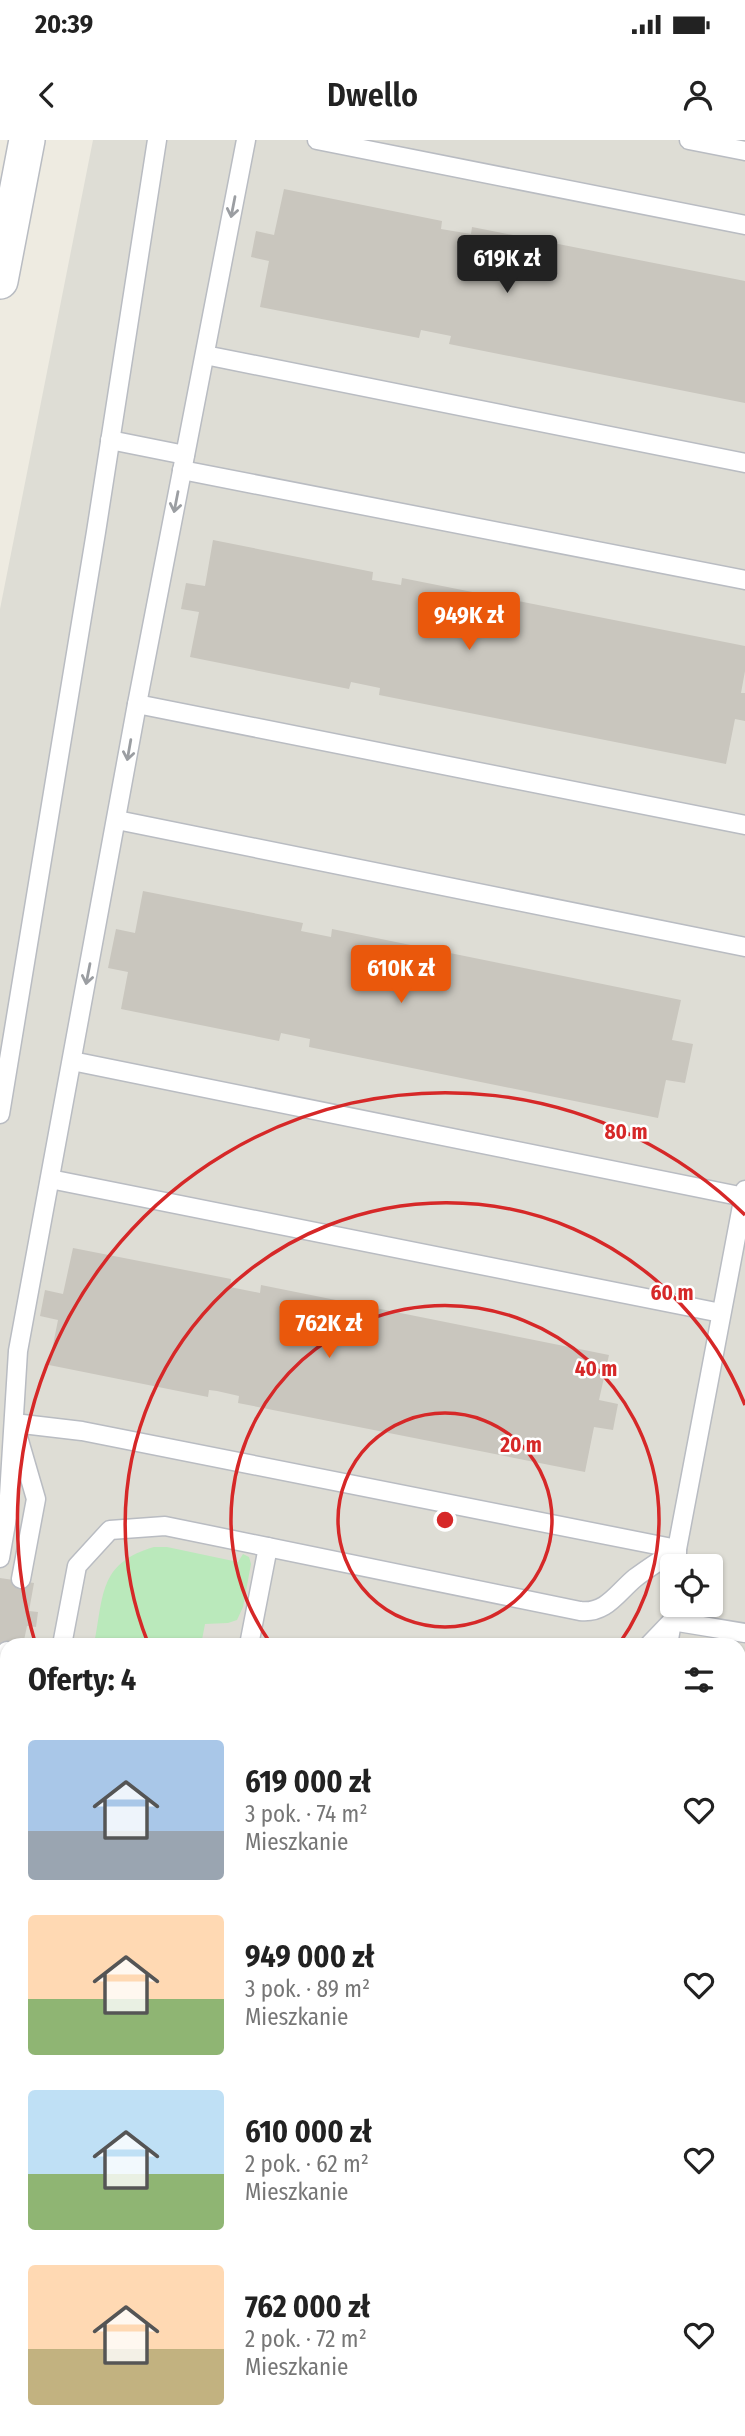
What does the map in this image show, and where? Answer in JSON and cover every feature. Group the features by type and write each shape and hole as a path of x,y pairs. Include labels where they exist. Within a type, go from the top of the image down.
{"street":[{"path":"0,281 27,140"}],"lane":[{"path":"0,1114 157,140"},
{"path":"0,1558 8,1512 18,1351 137,704 246,140"},
{"path":"317,140 745,225"},
{"path":"690,140 745,151"},
{"path":"205,355 745,463"},
{"path":"110,440 183,462 745,580"},
{"path":"137,704 745,825"},
{"path":"117,820 745,947"},
{"path":"72,1061 744,1194 678,1554"},
{"path":"50,1179 721,1313"},
{"path":"0,1457 14,1423"},
{"path":"14,1423 82,1431 660,1554"},
{"path":"14,1423 36,1499 21,1579"},
{"path":"63,1638 77,1566 110,1530 165,1526 590,1612 608,1605 634,1579 660,1566"},
{"path":"250,1638 268,1547"},
{"path":"654,1638 671,1617"},
{"path":"669,1638 673,1617"},
{"path":"688,1617 745,1633"}],"shaded area":[{"path":"93,140 745,140 745,1638 0,1638 0,609"}],"green space":[{"path":"154,1547 167,1547 238,1562 243,1554 249,1557 251,1564 243,1607 237,1620 205,1624 202,1638 95,1638 107,1584 122,1562"}],"building":[{"path":"284,189 442,221 441,229 471,234 472,227 745,281 745,403 449,344 451,336 421,330 419,338 260,307 269,261 251,257 256,231 274,235"},
{"path":"213,540 373,572 372,580 401,585 402,578 745,646 745,671 741,693 745,693 745,721 735,719 726,764 379,695 380,688 351,682 349,689 190,657 199,612 181,609 186,583 205,586"},
{"path":"143,891 303,923 301,931 331,937 332,929 681,1000 672,1040 693,1044 685,1083 666,1080 658,1118 309,1047 310,1039 281,1033 279,1041 121,1009 128,972 108,968 116,929 135,933"},
{"path":"73,1248 231,1279 230,1287 260,1293 261,1285 609,1355 599,1400 618,1404 613,1430 594,1427 585,1472 238,1403 239,1396 217,1391 209,1390 208,1397 49,1365 58,1320 40,1316 45,1290 63,1294"},
{"path":"0,1578 34,1583 29,1611 38,1612 36,1627 27,1626 24,1638 0,1638"}]}
